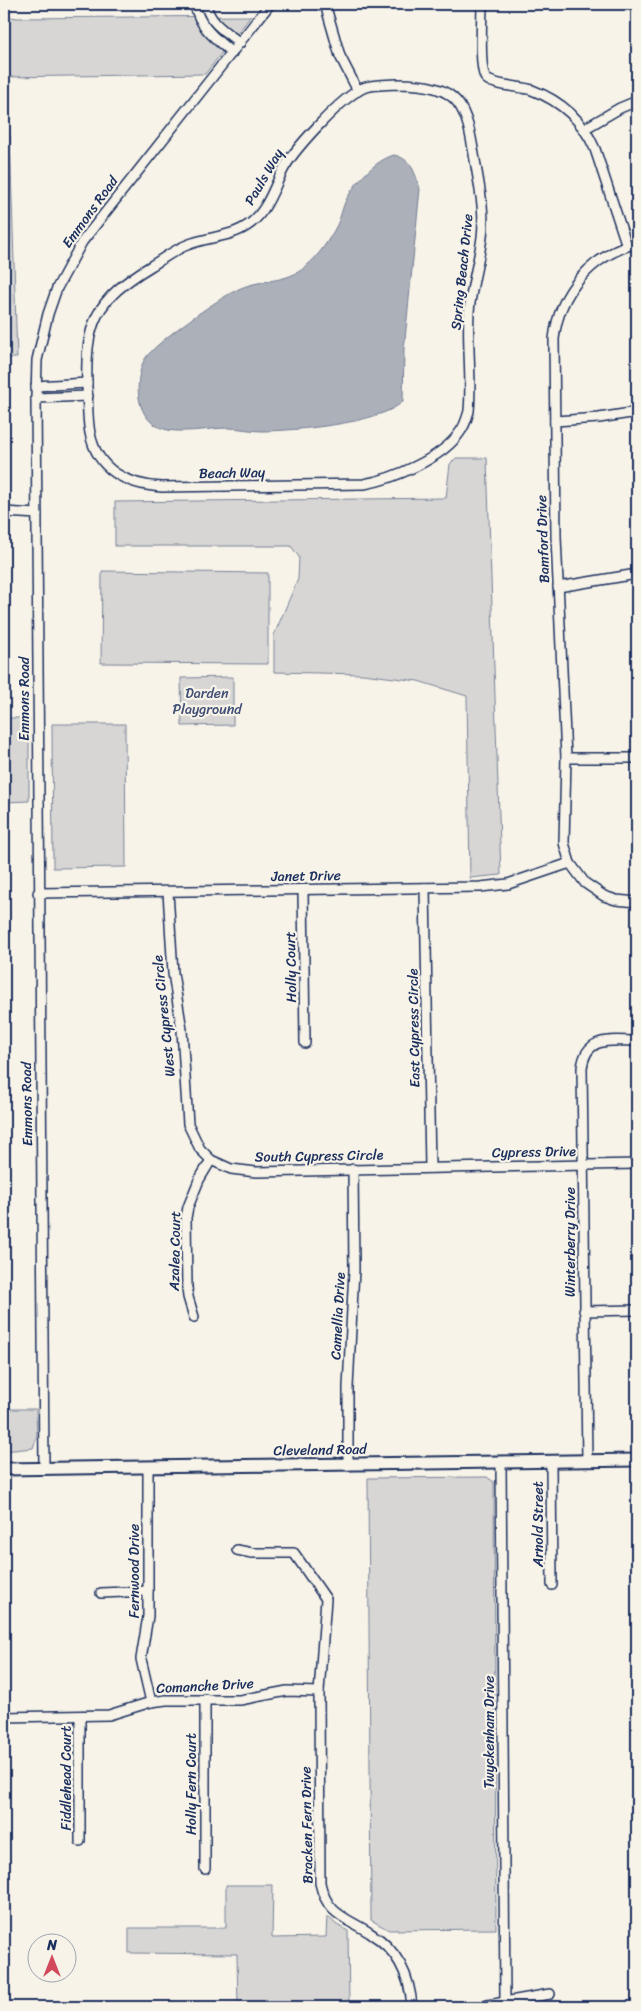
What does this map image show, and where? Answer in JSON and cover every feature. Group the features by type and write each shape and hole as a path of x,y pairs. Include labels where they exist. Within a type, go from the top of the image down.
{"main road":[{"name":"Cleveland Road","path":"4,1469 637,1460"}],"street":[{"path":"195,4 196,11 205,28 232,53"},
{"path":"206,4 210,17 240,43"},
{"name":"Emmons Road","path":"44,1468 38,893 36,386 38,360 48,314 57,288 82,242 270,4"},
{"path":"482,4 483,63 486,78 490,82 522,87 546,96 568,111 584,129 595,149 628,246"},
{"path":"324,5 340,56 358,91"},
{"name":"Spring Beach Drive","path":"358,91 370,86 420,84 428,86 450,95 462,109 468,122 484,214 482,237 469,310 469,405 466,422 459,434 448,446 432,456"},
{"name":"Pauls Way","path":"87,383 90,333 103,306 113,293 132,278 186,245 234,232 251,223 265,207 282,172 298,147 358,91"},
{"path":"584,129 620,108 637,101"},
{"name":"Bamford Drive","path":"570,864 564,843 566,758 558,586 554,339 560,312 570,291 583,275 610,254 637,243"},
{"path":"36,386 87,383"},
{"name":"Beach Way","path":"87,383 90,433 102,460 119,476 129,482 148,486 364,484 402,473 432,456"},
{"path":"36,398 88,396"},
{"path":"555,421 599,418 637,412"},
{"path":"4,512 37,514"},
{"path":"558,586 637,574"},
{"path":"566,758 637,758"},
{"path":"570,864 581,879 594,891 616,900 637,902"},
{"name":"Janet Drive","path":"38,893 480,887 508,884 570,864"},
{"name":"East Cypress Circle","path":"425,888 430,1168"},
{"name":"Holly Court","path":"303,890 305,1043"},
{"name":"West Cypress Circle","path":"168,892 173,973 182,1030 188,1124 195,1143 211,1160"},
{"name":"Winterberry Drive","path":"588,1461 584,1312 583,1060 590,1047 596,1043 637,1041"},
{"name":"South Cypress Circle","path":"211,1160 231,1169 248,1171 430,1168"},
{"name":"Azalea Court","path":"194,1317 187,1292 186,1218 192,1193 211,1160"},
{"name":"Cypress Drive","path":"430,1168 637,1164"},
{"name":"Camellia Drive","path":"348,1465 348,1387 354,1270 353,1169"},
{"path":"584,1312 637,1310"},
{"name":"Arnold Street","path":"551,1462 552,1585"},
{"name":"Twyckenham Drive","path":"501,1463 505,2001"},
{"name":"Fernwood Drive","path":"148,1467 148,1624 141,1659 151,1702"},
{"name":"Bracken Fern Drive","path":"238,1550 252,1553 294,1553 326,1599 319,1692 319,1875 321,1890 324,1898 336,1913 343,1919 379,1939 398,1959 408,1979 412,2007"},
{"path":"102,1593 148,1591"},
{"name":"Comanche Drive","path":"4,1717 109,1714 151,1702 166,1700 240,1700 287,1691 319,1692"},
{"name":"Holly Fern Court","path":"205,1699 205,1869"},
{"name":"Fiddlehead Court","path":"80,1716 80,1841"},
{"path":"476,2007 550,1994"}],"green space":[{"path":"4,16 17,18 251,16 205,74 4,77"},
{"path":"4,135 10,135 17,358 4,358"},
{"path":"456,458 487,458 501,875 470,878 467,696 418,681 363,674 274,672 274,635 298,579 299,557 291,546 115,546 115,502 446,498 450,464"},
{"path":"102,571 268,573 268,664 101,663"},
{"name":"Darden Playground","path":"233,677 233,725 182,726 181,678"},
{"path":"4,718 29,718 29,801 4,802"},
{"path":"52,724 125,724 126,867 53,868"},
{"path":"4,1409 36,1409 37,1437 33,1448 4,1451"},
{"path":"487,1477 494,1482 496,1929 389,1930 371,1920 368,1478"},
{"path":"226,1885 273,1885 272,1938 326,1937 327,1916 337,1925 348,1931 349,2007 238,2007 237,1954 129,1953 129,1928 226,1928"}],"shaded area":[{"path":"394,155 409,163 420,189 404,349 403,401 393,409 358,420 294,429 262,431 228,428 176,431 161,428 154,424 144,414 138,392 139,375 145,359 151,352 190,320 232,292 249,285 290,276 310,263 331,236 346,200 355,186 379,162"}]}
